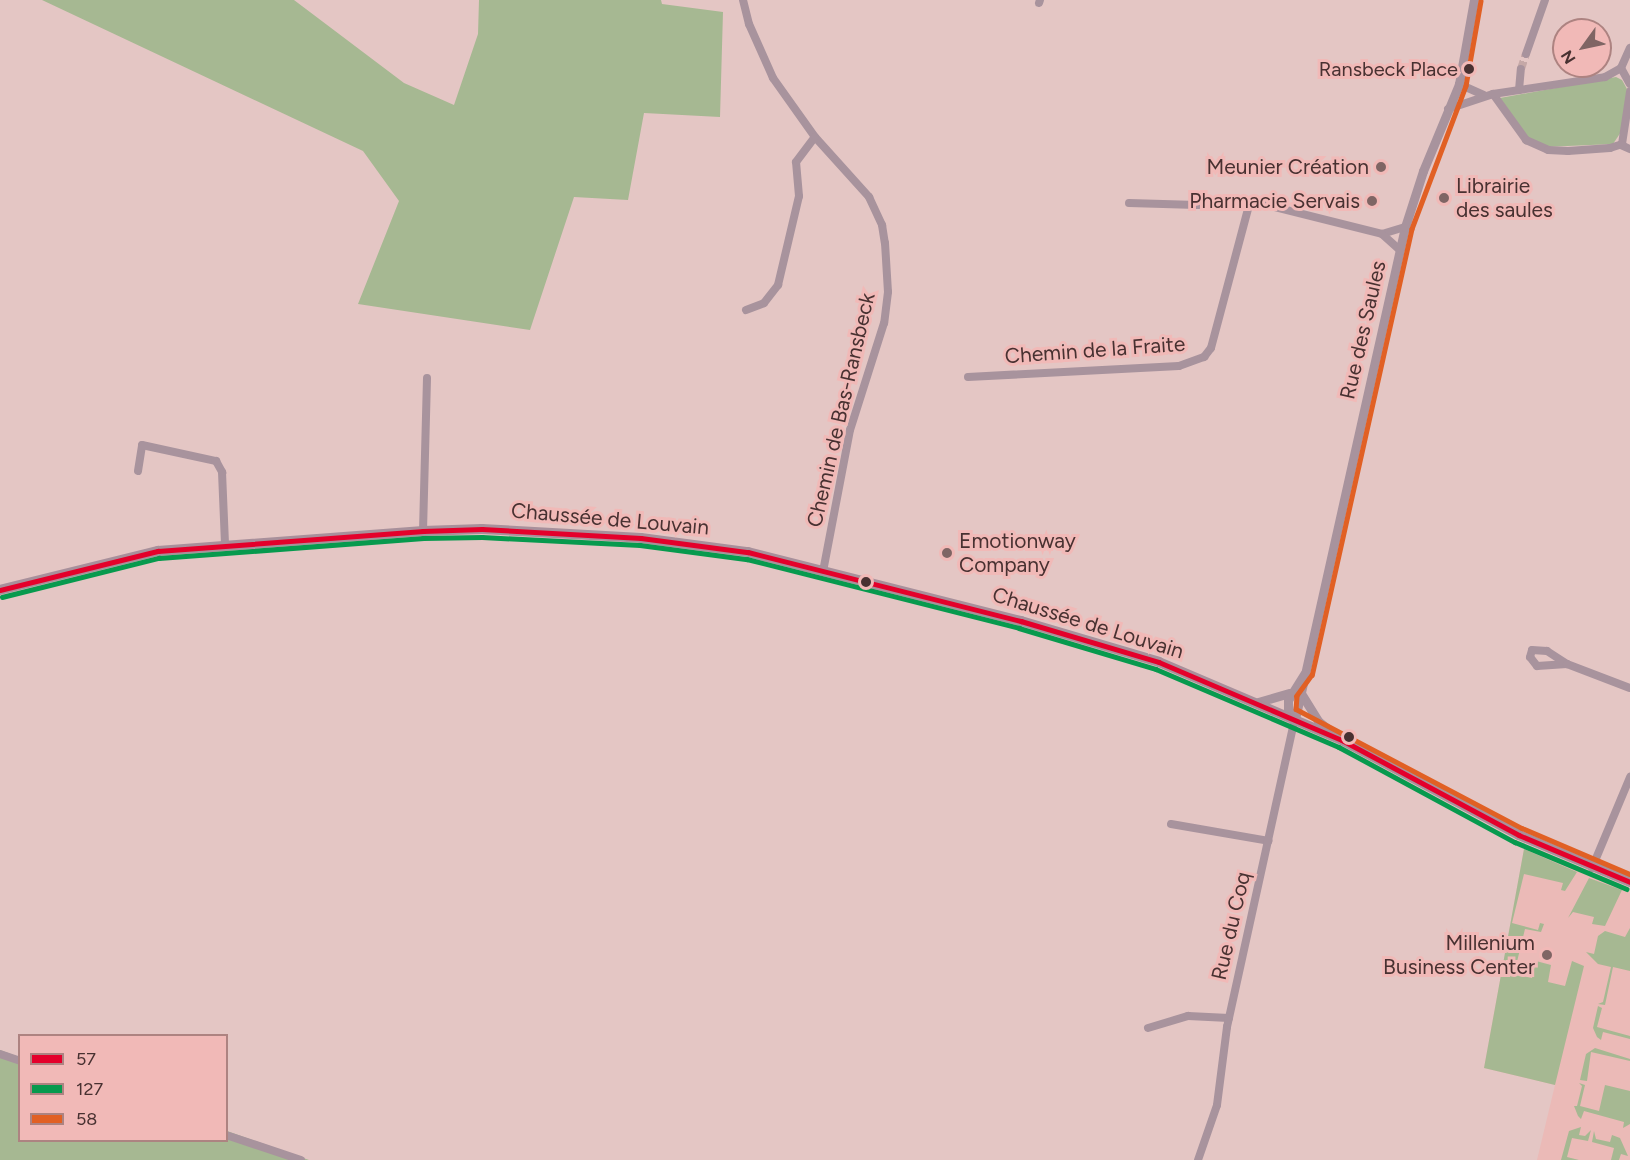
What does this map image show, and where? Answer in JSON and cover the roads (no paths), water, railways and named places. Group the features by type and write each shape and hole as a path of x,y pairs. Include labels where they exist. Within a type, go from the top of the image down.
{"main road":[{"name":"Chaussée de Louvain","path":"0,590 119,558 225,545 423,531 482,529 641,538 748,552 1022,621 1159,662 1258,702 1342,740 1519,835 1592,868 1630,882"}],"street":[{"name":"Chemin de Bas-Ransbeck","path":"743,0 766,65 815,137 859,185 877,211 885,243 888,292 877,350 850,430 823,571"},
{"name":"Rue des Saules","path":"1295,719 1405,227 1459,84 1474,0"},
{"path":"1526,54 1545,0"},
{"path":"1448,109 1489,95 1605,77 1621,68 1630,48"},
{"path":"1621,68 1630,84"},
{"path":"1519,90 1521,69"},
{"path":"1459,84 1489,95 1521,135 1538,147 1568,151 1621,145 1630,149"},
{"path":"1621,145 1630,92"},
{"path":"746,310 764,303 778,285 799,196 796,162 815,137"},
{"path":"1129,203 1197,205 1250,201 1382,234 1400,250"},
{"name":"Chemin de la Fraite","path":"968,377 1179,366 1204,357 1211,348 1250,201"},
{"path":"1382,234 1405,227"},
{"path":"423,531 427,378"},
{"path":"138,471 142,445 216,461 222,472 225,545"},
{"path":"1567,664 1630,688"},
{"name":"Rue des Saules","path":"1290,693 1305,673"},
{"path":"1258,702 1290,693"},
{"path":"1290,693 1287,704 1295,719"},
{"path":"1302,695 1318,721 1342,740"},
{"name":"Rue du Coq","path":"1198,1160 1217,1105 1229,1018 1295,719"},
{"path":"1592,868 1630,777"},
{"path":"1171,824 1269,841"},
{"path":"1148,1028 1188,1016 1229,1018"},
{"path":"0,1054 18,1060"},
{"path":"228,1136 301,1160"}],"tunnel":[{"path":"1521,69 1526,54"}],"place":[{"name":"Ransbeck Place","path":"1469,69"},
{"name":"Meunier Création","path":"1381,167"},
{"name":"Librairie des saules","path":"1444,198"},
{"name":"Pharmacie Servais","path":"1372,201"},
{"name":"Emotionway Company","path":"947,553"},
{"name":"Millenium Business Center","path":"1547,955"}]}
